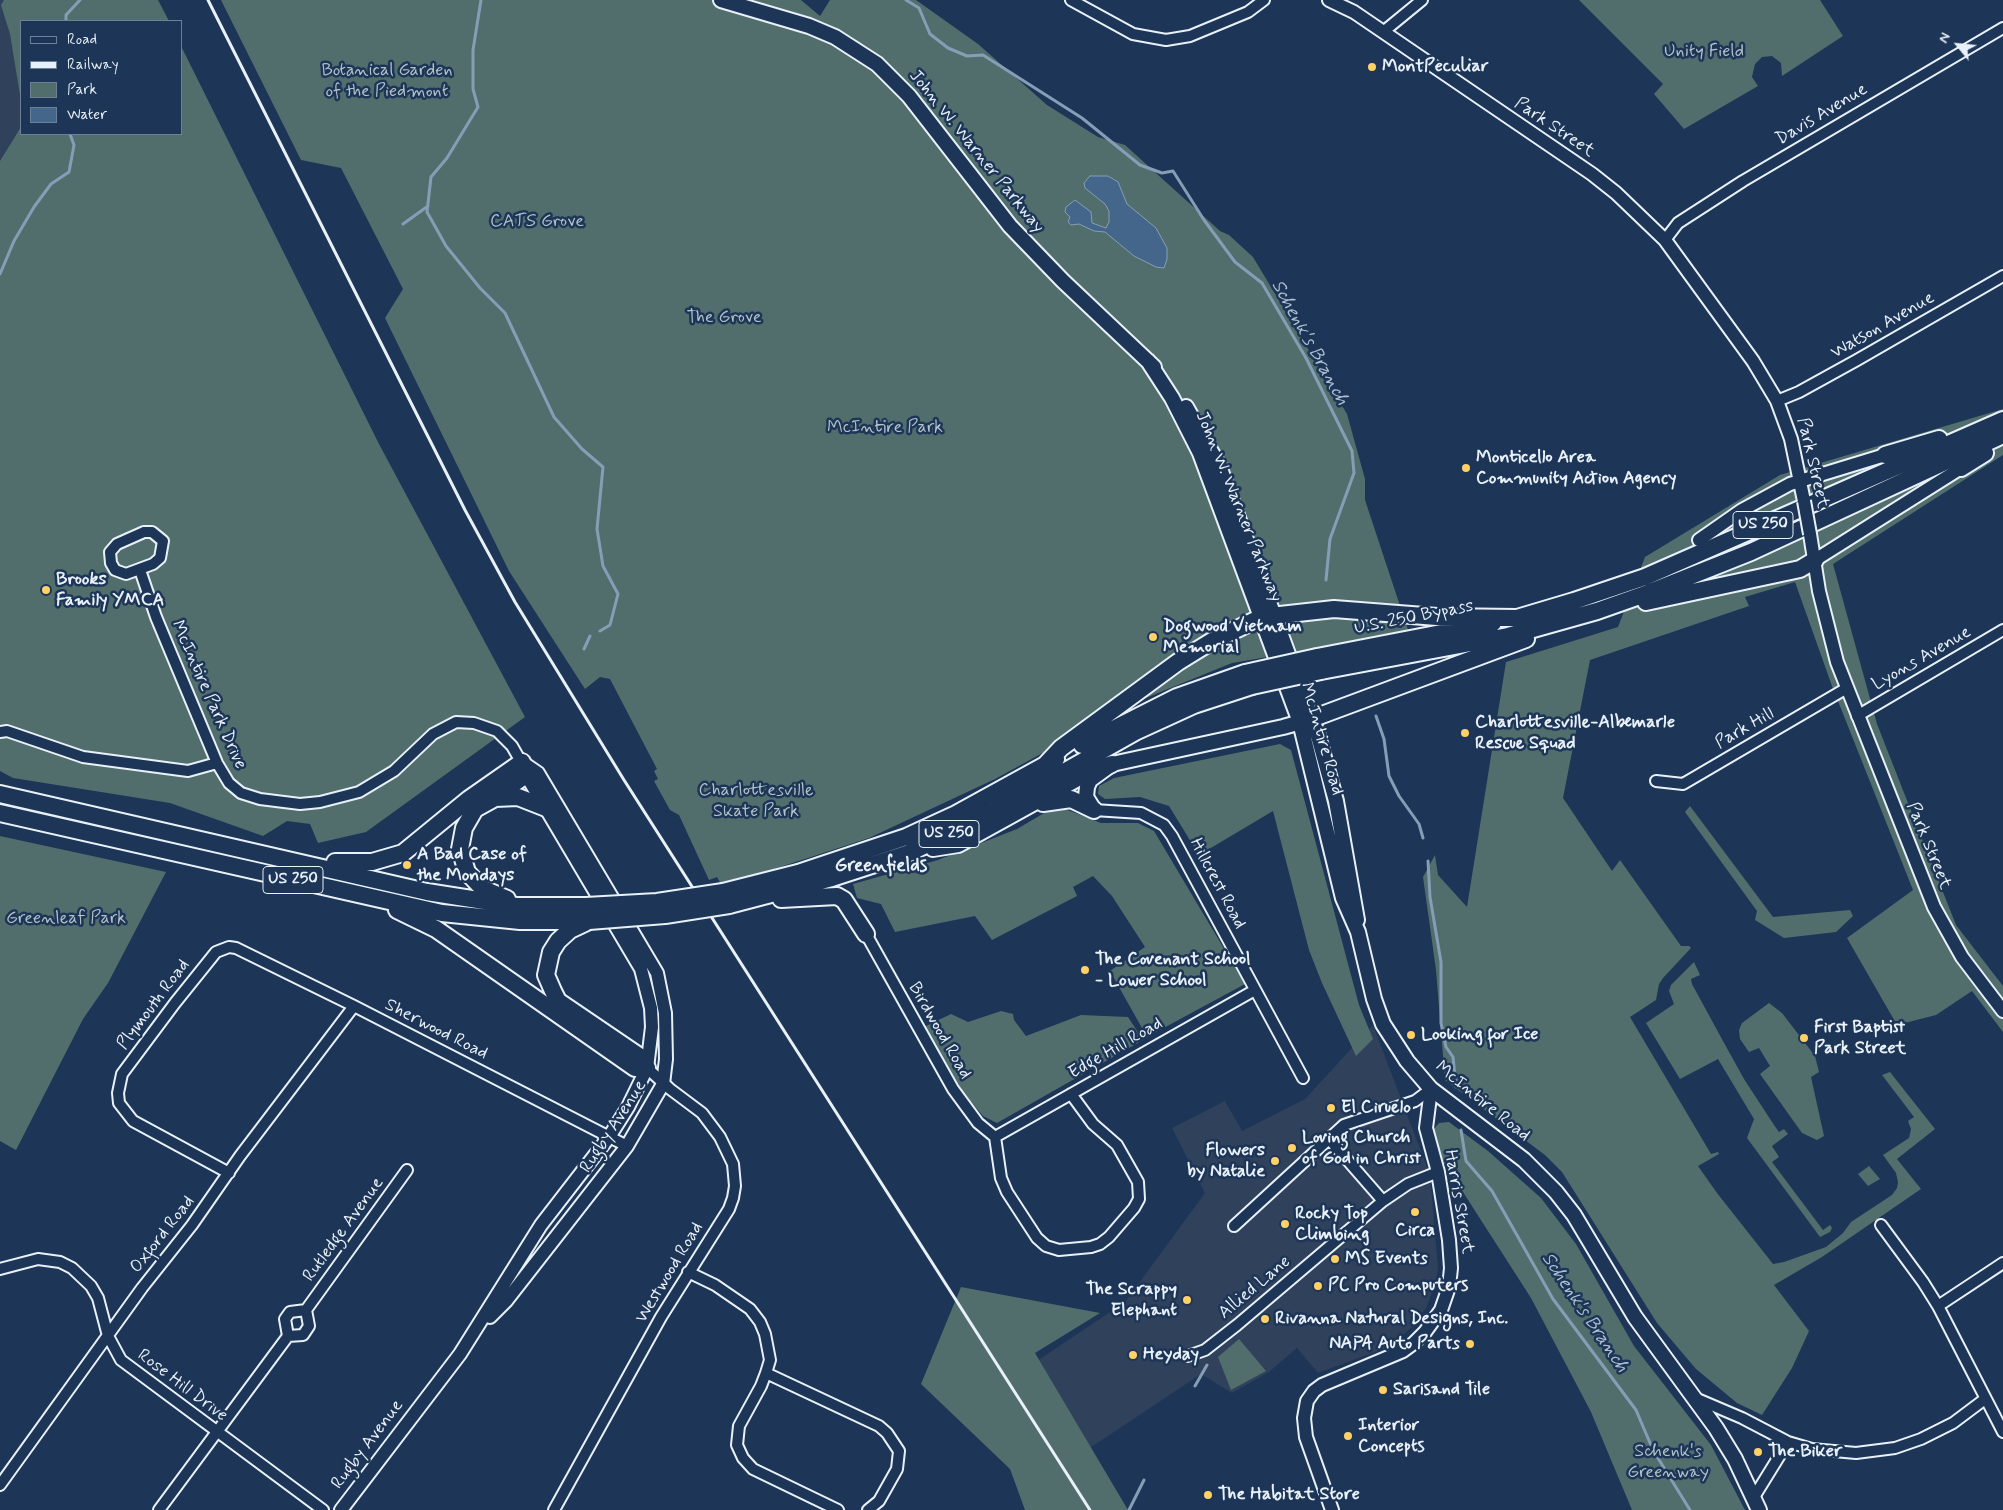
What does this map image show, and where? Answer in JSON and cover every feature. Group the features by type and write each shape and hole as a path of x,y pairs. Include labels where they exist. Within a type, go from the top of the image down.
{"highway":[{"path":"1885,455 2003,420"},
{"name":"US 250","path":"1517,618 1574,602 1645,577 2003,420"},
{"name":"US 250","path":"0,794 468,900 588,914 658,902 726,898 754,900 832,878 908,853 993,812 1052,769 1176,697 1319,664 1475,643 1568,619 1752,552 2003,435"},
{"path":"1961,468 2003,441"},
{"path":"1645,577 1700,540"},
{"path":"1596,610 1752,580 1800,569 1815,560"},
{"path":"1052,769 1061,748 1178,662 1212,641 1268,616 1334,609 1437,617 1517,618"},
{"name":"U.S. 250 Bypass","path":"1319,664 1517,618"},
{"path":"1306,720 1510,646 1568,619"},
{"name":"US 250","path":"0,813 371,898 481,918 588,914 654,916 726,898 906,837 1194,706 1249,679"},
{"path":"908,853 958,844 1082,776 1112,764"},
{"path":"524,768 475,810 464,828 460,849 464,866 474,882 483,889 528,906"},
{"path":"251,851 354,864 390,859 418,843 446,817 524,768"},
{"path":"485,803 501,798 518,797 546,808"},
{"path":"1015,813 1046,801 1062,799 1071,799 1094,810"},
{"path":"754,900 836,896 844,900 866,934"},
{"path":"371,898 436,929 601,1046 635,1068 647,1068"},
{"path":"588,914 558,941 547,963 546,975 558,1001 639,1056 647,1068"}],"main road":[{"name":"John W. Warner Parkway","path":"721,0 809,26 835,37 876,64 909,96 1010,226 1062,281 1148,361 1178,394 1219,466 1268,616 1306,720"},
{"path":"1094,810 1086,797 1087,787 1090,780 1112,764 1306,720"},
{"name":"McIntire Road","path":"1306,720 1336,801 1355,900 1358,932 1374,999 1383,1024 1407,1061 1431,1089 1524,1160 1556,1192 1574,1215 1636,1317 1695,1398 1731,1452 1757,1504"}],"street":[{"path":"1071,0 1133,34 1166,40 1180,39 1198,33 1248,12 1264,0"},
{"name":"Park Street","path":"1329,0 1354,12 1592,174 1616,193 1665,240 1753,361 1777,401 1791,439 1801,481 1827,627 1857,716 1938,914 1962,958 2003,1011"},
{"path":"1383,32 1422,0"},
{"name":"Davis Avenue","path":"1665,240 1678,223 1744,181 2003,28"},
{"name":"Watson Avenue","path":"1777,401 1799,392 1849,365 2003,276"},
{"path":"1700,540 1764,497 1801,481 1885,455"},
{"path":"1815,560 1961,468"},
{"path":"152,532 163,541 163,550 160,558 153,564 140,570 126,574 115,570 111,563 110,552 117,544 137,534 152,532"},
{"name":"McIntire Park Drive","path":"140,570 156,617 217,762 229,783 241,793 266,800 300,804 340,798 365,789 394,771 433,734 456,722 474,723 497,731 506,738 524,768"},
{"name":"Lyons Avenue","path":"1857,716 2003,630"},
{"name":"Park Hill","path":"1656,781 1683,784 1847,688"},
{"path":"0,732 7,731 83,757 188,771 217,762"},
{"name":"Rugby Avenue","path":"341,1510 460,1354 541,1225 609,1137 628,1108 647,1068 652,1027 651,1008 641,969 524,768"},
{"name":"Rugby Avenue","path":"476,1330 506,1301 627,1146 663,1084 666,1045 665,1013 657,973 538,773 524,768"},
{"name":"Hillcrest Road","path":"1094,810 1141,813 1164,825 1172,836 1303,1078"},
{"name":"Birdwood Road","path":"866,934 953,1089 978,1123 995,1137"},
{"name":"Sherwood Road","path":"229,947 236,948 354,1006 627,1146"},
{"name":"Plymouth Road","path":"229,947 216,952 175,1003 122,1074 118,1093 119,1103 133,1121 229,1173"},
{"name":"Edge Hill Road","path":"995,1137 1255,990"},
{"name":"Oxford Road","path":"1,1482 354,1006"},
{"name":"Westwood Road","path":"554,1510 688,1272 729,1209 733,1198 735,1176 730,1155 710,1121 663,1084 647,1068"},
{"path":"1234,1226 1344,1125 1416,1101 1431,1089"},
{"name":"Harris Street","path":"1332,1510 1306,1437 1304,1418 1307,1401 1314,1391 1322,1385 1414,1344 1441,1310 1449,1287 1451,1268 1438,1172 1426,1128 1431,1089"},
{"path":"995,1137 1001,1178 1007,1192 1036,1238 1046,1246 1059,1250 1091,1247 1100,1244 1109,1237 1134,1208 1139,1199 1138,1182 1117,1145 1094,1124 1071,1094"},
{"path":"1329,1139 1383,1201"},
{"name":"Rutledge Avenue","path":"288,1336 302,1335 309,1326 306,1310 407,1170"},
{"name":"Allied Lane","path":"1188,1356 1204,1350 1237,1325 1383,1201 1408,1184 1438,1172"},
{"path":"1881,1225 1923,1282 1938,1306 1966,1357 2003,1432"},
{"name":"Rose Hill Drive","path":"0,1269 38,1259 60,1262 72,1268 91,1286 98,1298 108,1336 114,1350 130,1369 323,1510"},
{"path":"1938,1306 2003,1262"},
{"path":"688,1272 715,1285 750,1309 766,1334 770,1360 761,1386 739,1426 737,1445 743,1458 753,1468 838,1510"},
{"name":"Rutledge Avenue","path":"159,1510 288,1336 285,1319 290,1312 306,1310"},
{"path":"766,1373 879,1426 887,1433 899,1450 897,1469 883,1495 868,1510"},
{"path":"1695,1398 1742,1418 1788,1442 1839,1453 1856,1453 1895,1448 1937,1432 1986,1400"},
{"path":"1757,1504 1788,1442"}],"shaded area":[{"path":"0,0 27,0 13,24 20,37 21,135 0,199"},
{"path":"1373,1025 1430,1175 1438,1268 1436,1282 1426,1308 1412,1327 1389,1347 1318,1373 1297,1348 1269,1372 1232,1393 1201,1374 1087,1450 1031,1365 1125,1302 1205,1193 1172,1128 1225,1101 1242,1131 1305,1099"}],"green space":[{"path":"4,0 158,0 168,20 20,20 20,95 10,34 1,5"},
{"name":"McIntire Park","path":"221,0 801,0 820,16 830,0 916,0 978,44 1047,105 1098,137 1125,145 1220,231 1229,235 1253,257 1347,414 1365,479 1365,500 1409,633 1232,663 1136,702 995,779 869,838 722,886 717,877 709,880 679,815 670,810 654,781 658,779 654,771 657,769 610,679 600,677 585,689 509,571 385,318 403,289 341,168 301,160"},
{"name":"Unity Field","path":"1579,0 1820,0 1843,36 1782,76 1781,63 1772,56 1762,57 1755,64 1752,77 1758,86 1684,129 1654,94 1663,84"},
{"path":"182,48 379,444 525,717 366,832 318,843 310,824 287,821 263,836 170,803 13,778 0,771 0,161 20,129 20,135 182,135"},
{"path":"2003,409 2003,455 1833,564 1877,724 1956,925 2003,986 2003,1032 1972,991 1936,1015 1897,1025 1847,938 1913,890 1832,686 1795,582 1745,597 1749,606 1590,660 1563,798 1612,871 1620,860 1681,946 1689,946 1691,948 1663,978 1659,984 1656,1000 1630,1017 1711,1154 1718,1152 1719,1154 1698,1166 1717,1193 1773,1264 1784,1262 1826,1247 1843,1233 1851,1222 1892,1195 1897,1188 1896,1173 1883,1155 1909,1138 1911,1129 1908,1121 1914,1117 1882,1075 1890,1072 1935,1129 1897,1159 1921,1189 1822,1257 1774,1285 1809,1331 1792,1368 1762,1415 1737,1403 1696,1369 1657,1323 1562,1172 1545,1155 1445,1080 1436,970 1423,877 1435,855 1438,875 1467,907 1506,662 1618,627 1645,557 1780,475"},
{"path":"1280,744 1291,750 1359,1005 1373,1039 1356,1056 1309,950 1273,811 1199,855 1169,806 1140,797 1105,799 1098,794 1099,786 1114,778"},
{"path":"1690,806 1773,917 1850,910 1853,916 1836,932 1784,938 1755,920 1757,911 1685,812"},
{"path":"1051,809 1065,809 1101,823 1138,823 1154,831 1245,984 1147,1037 1110,971 1145,947 1112,896 1093,876 1073,887 1077,896 992,940 975,916 895,932 881,904 857,898 853,884 938,860 1017,829"},
{"name":"Greenleaf Park","path":"0,836 166,872 108,983 83,1019 16,1150 0,1141"},
{"path":"1694,962 1700,975 1691,979 1692,984 1723,1041 1744,1079 1774,1125 1779,1132 1784,1129 1788,1134 1772,1146 1779,1157 1772,1162 1823,1230 1830,1225 1832,1228 1830,1232 1820,1237 1747,1138 1754,1119 1718,1059 1680,1079 1646,1023 1674,1004 1669,991 1671,985"},
{"path":"1769,1003 1782,1013 1815,1056 1819,1072 1811,1077 1824,1136 1817,1140 1802,1133 1760,1074 1770,1066 1759,1048 1749,1052 1740,1039 1739,1030 1742,1023"},
{"path":"1001,1011 1013,1014 1014,1020 1026,1036 1081,1015 1128,1017 1143,1040 997,1123 983,1116 963,1092 924,1027 951,1014 968,1022"},
{"name":"Schenk's Greenway","path":"1449,1122 1488,1151 1541,1198 1576,1244 1634,1346 1711,1445 1745,1510 1632,1510 1591,1412 1531,1298 1443,1161 1433,1130 1439,1123"},
{"path":"1869,1166 1880,1179 1868,1186 1858,1174"},
{"path":"961,1287 1100,1313 1035,1353 1128,1510 1025,1510 1010,1469 921,1384"},
{"path":"1239,1339 1266,1371 1231,1390 1218,1357"}],"water":[{"path":"1090,176 1108,176 1118,182 1127,204 1156,228 1167,248 1167,259 1164,268 1156,267 1134,256 1105,232 1094,231 1079,224 1071,225 1068,222 1070,217 1065,212 1066,207 1075,200 1091,212 1092,223 1106,228 1109,222 1109,211 1105,204 1085,188 1084,183"}],"waterway":[{"path":"66,20 66,15 80,0"},
{"path":"481,0 473,50 473,89 478,107 447,158 431,177 427,212 446,246 480,288 505,313 554,417 582,449 603,467 597,529 603,566 618,594 610,625 600,631"},
{"name":"Schenk's Branch","path":"906,0 919,8 930,34 948,48 967,56 983,55 1082,118 1140,165 1162,173 1173,171 1204,220 1235,262 1262,283 1306,358 1352,451 1354,473 1330,539 1326,580"},
{"path":"0,274 14,241 34,207 51,184 69,172 74,145 70,135"},
{"path":"403,224 428,206"},
{"path":"584,649 590,636"},
{"name":"Schenk's Branch","path":"1376,716 1384,739 1389,776 1399,796 1419,824 1423,838"},
{"name":"Schenk's Branch","path":"1428,861 1430,897 1441,962 1441,1023 1446,1047 1453,1057 1456,1087"},
{"name":"Schenk's Branch","path":"1461,1130 1466,1161 1492,1191 1553,1299 1636,1410 1653,1450 1690,1510"},
{"path":"1195,1386 1207,1365"},
{"path":"1129,1510 1144,1480"}],"railway":[{"path":"208,0 465,510 515,602 624,780 1090,1510"}],"place":[{"name":"MontPeculiar","path":"1372,67"},
{"name":"Monticello Area Community Action Agency","path":"1466,468"},
{"name":"Brooks Family YMCA","path":"46,590"},
{"name":"Dogwood Vietnam Memorial","path":"1153,637"},
{"name":"Charlottesville-Albemarle Rescue Squad","path":"1465,733"},
{"name":"A Bad Case of the Mondays","path":"407,865"},
{"name":"The Covenant School - Lower School","path":"1085,970"},
{"name":"Looking for Ice","path":"1411,1035"},
{"name":"First Baptist Park Street","path":"1804,1038"},
{"name":"El Ciruelo","path":"1331,1108"},
{"name":"Loving Church of God in Christ","path":"1292,1148"},
{"name":"Flowers by Natalie","path":"1275,1161"},
{"name":"Circa","path":"1415,1212"},
{"name":"Rocky Top Climbing","path":"1285,1224"},
{"name":"MS Events","path":"1335,1259"},
{"name":"PC Pro Computers","path":"1318,1286"},
{"name":"The Scrappy Elephant","path":"1187,1300"},
{"name":"Rivanna Natural Designs, Inc.","path":"1265,1319"},
{"name":"NAPA Auto Parts","path":"1470,1344"},
{"name":"Heyday","path":"1133,1355"},
{"name":"Sarisand Tile","path":"1383,1390"},
{"name":"Interior Concepts","path":"1348,1436"},
{"name":"The Biker","path":"1758,1452"},
{"name":"The Habitat Store","path":"1208,1495"}],"district":[{"name":"Greenfields","path":"881,867"}],"park label":[{"name":"Botanical Garden of the Piedmont","path":"387,81"},
{"name":"CATS Grove","path":"537,222"},
{"name":"The Grove","path":"724,318"},
{"name":"Charlottesville Skate Park","path":"756,801"}]}
